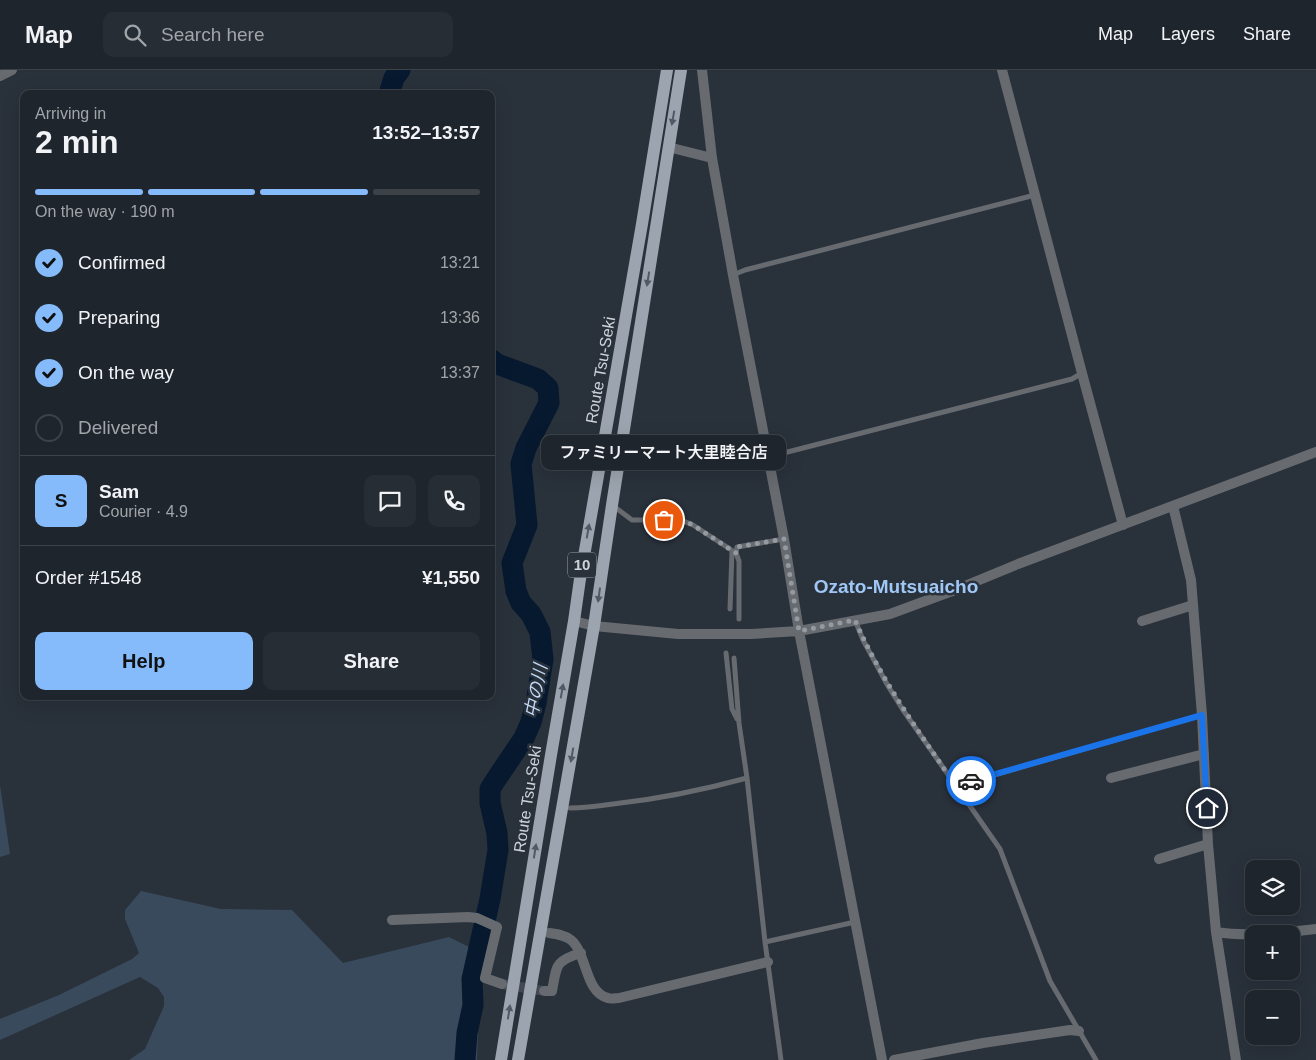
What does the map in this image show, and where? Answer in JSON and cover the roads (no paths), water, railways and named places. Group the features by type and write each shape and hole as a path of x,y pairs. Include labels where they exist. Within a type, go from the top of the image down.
{"main road":[{"name":"Route Tsu-Seki","path":"502,1060 580,579 667,70"},
{"name":"Route Tsu-Seki","path":"518,1060 594,626 681,70"}],"street":[{"path":"0,76 12,70"},
{"path":"702,70 712,158 733,275 784,539 799,631 882,1060"},
{"path":"1002,70 1123,525"},
{"path":"668,147 712,158"},
{"path":"574,621 594,626 678,634 751,634 799,631 890,614 1316,452"},
{"path":"1173,506 1191,580 1202,715 1208,844 1216,932 1236,1060"},
{"path":"1142,621 1193,605"},
{"path":"1111,778 1204,754"},
{"path":"1158,859 1208,844"},
{"path":"392,920 457,916 477,918 498,927 485,978 502,984"},
{"path":"1216,932 1231,934 1292,932 1316,929"},
{"path":"549,933 572,940 581,953 591,983 598,992 609,999 620,998 768,962"},
{"path":"544,991 552,991 558,964 565,958 581,953"},
{"path":"894,1060 1070,1030 1079,1031"}],"lane":[{"path":"733,275 745,270 1035,194"},
{"path":"768,457 1072,379 1082,373"},
{"path":"612,505 632,520 681,520 693,525 734,552 739,560 739,619"},
{"path":"730,609 734,552 737,547 784,539"},
{"path":"855,620 863,640 903,710 1000,849 1050,981 1096,1060"},
{"path":"726,653 732,709 739,724"},
{"path":"734,658 739,724 780,1060"},
{"path":"956,786 1202,715"},
{"path":"570,808 587,808 650,800 747,778"},
{"path":"765,942 855,922"}],"waterway":[{"name":"中の川","path":"390,90 394,78 400,70"},
{"name":"中の川","path":"465,1060 467,1033 473,1005 472,979 490,899 498,850 497,833 490,803 490,789 524,738 531,722 543,659 540,632 531,614 521,603 516,591 512,563 527,525 521,464 526,448 549,403 548,388 538,379 495,362"}],"tunnel":[{"path":"502,984 544,991"}],"place":[{"name":"ファミリーマート大里睦合店","path":"664,520"}],"district":[{"name":"Ozato-Mutsuaicho","path":"896,586"}]}
